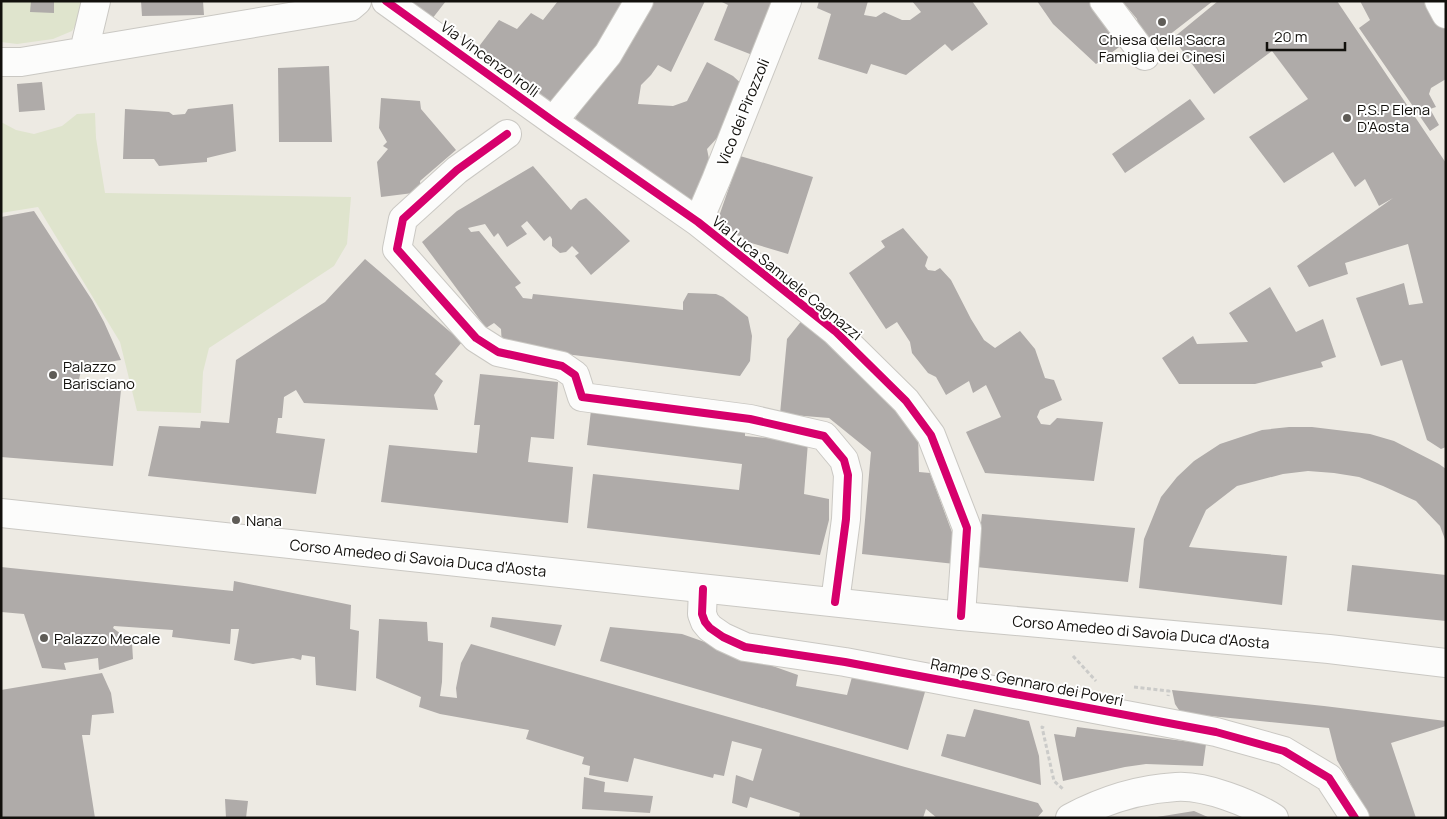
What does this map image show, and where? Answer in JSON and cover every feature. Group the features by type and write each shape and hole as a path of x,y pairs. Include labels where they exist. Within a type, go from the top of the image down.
{"street":[{"path":"84,51 96,1"},
{"path":"1,62 21,62 350,7 357,1"},
{"name":"Via Vincenzo Irolli","path":"386,1 553,121"},
{"path":"553,121 608,54 639,1"},
{"name":"Vico dei Pirozzoli","path":"698,222 787,1"},
{"path":"1104,1 1145,56"},
{"path":"1439,1 1446,14"},
{"name":"Via Luca Samuele Cagnazzi","path":"553,121 698,222 835,331 906,401 930,435 967,528 961,616"},
{"path":"507,134 457,170 403,219 397,249 476,338 498,352 562,366 575,375 582,397 750,419 824,436 844,460 848,475 846,519 835,602"},
{"name":"Corso Amedeo di Savoia Duca d'Aosta","path":"1,513 961,616 1319,648 1446,663"},
{"name":"Rampe S. Gennaro dei Poveri","path":"703,589 702,614 705,622 724,638 744,647 845,662 1224,734 1284,752 1329,778 1355,818"},
{"path":"1070,818 1085,810 1123,796 1178,787 1207,791 1230,797 1264,811 1274,818"}],"path":[{"path":"1073,656 1098,684"},
{"path":"1050,729 1042,727 1054,781 1063,789"}],"green space":[{"path":"1,1 87,1 83,13 72,31 53,39 17,44 1,42"},
{"path":"95,113 96,138 105,193 351,197 347,244 334,266 209,348 203,372 201,413 137,411 120,342 38,207 1,213 1,122 16,130 34,134 62,126 77,114"}],"building":[{"path":"31,1 54,1 54,13 30,12"},
{"path":"141,1 203,1 204,15 142,16"},
{"path":"409,1 446,1 432,19"},
{"path":"558,1 631,1 557,109 477,49 499,20 517,29 531,13 543,20"},
{"path":"649,1 705,1 671,72 658,65 641,85 638,104 673,106 687,101 707,62 733,76 745,87 728,126 707,149 709,159 692,204 573,121 612,64"},
{"path":"720,1 775,1 755,56 714,40 728,5"},
{"path":"819,1 868,1 864,15 876,17 884,12 902,20 910,20 921,12 912,1 972,1 988,24 952,51 945,44 906,75 871,64 867,74 818,59 831,14 817,8"},
{"path":"1037,1 1095,1 1126,42 1096,64 1053,24"},
{"name":"Chiesa della Sacra Famiglia dei Cinesi","path":"1122,1 1213,1 1164,39 1157,42 1149,41 1138,25 1137,19"},
{"name":"P.S.P Elena D'Aosta","path":"1218,1 1337,1 1446,163 1446,447 1441,449 1427,440 1402,360 1381,366 1356,298 1404,283 1409,305 1423,303 1408,244 1345,263 1348,274 1309,287 1297,266 1393,198 1379,206 1365,179 1355,187 1333,152 1284,183 1249,137 1308,99 1272,51 1214,94 1173,38"},
{"path":"1360,1 1434,1 1446,25 1446,79 1431,88 1429,94 1436,107 1430,109 1439,125 1430,131 1359,28 1370,20"},
{"path":"329,66 332,142 279,142 278,68"},
{"path":"42,82 45,110 19,112 17,84"},
{"path":"381,98 420,101 421,109 456,150 420,181 421,192 381,197 377,162 388,149 383,146 387,142 379,128"},
{"path":"1190,99 1205,119 1125,173 1112,154"},
{"path":"233,104 236,151 207,158 207,162 159,166 154,159 123,159 125,109 169,112 173,115 185,114 188,109"},
{"path":"740,156 813,177 788,254 741,240 717,222"},
{"path":"533,166 571,210 579,201 586,198 630,241 591,275 575,256 579,253 572,246 566,252 560,253 552,246 550,236 544,241 527,221 521,226 527,234 507,247 498,233 494,237 485,224 468,228 471,232 479,231 521,283 515,287 523,298 532,299 533,294 683,310 683,302 688,293 716,294 723,297 748,317 752,336 750,361 740,376 502,346 501,329 494,323 486,328 422,242 457,211"},
{"path":"34,211 92,300 121,360 82,366 78,384 121,390 113,466 1,457 1,217"},
{"path":"903,228 928,257 925,266 928,270 935,271 940,268 951,280 984,340 995,348 1020,331 1035,349 1045,378 1054,380 1062,400 1040,410 1037,417 1041,424 1050,425 1057,418 1103,422 1094,481 985,473 966,432 1001,417 986,385 973,393 969,381 946,395 936,377 928,373 912,353 910,342 897,322 886,329 849,273 885,247 881,241"},
{"path":"365,259 462,342 435,374 443,381 434,395 438,410 304,403 296,390 284,397 282,418 278,418 276,433 325,439 316,494 148,476 159,426 200,428 201,421 229,423 236,360 325,302"},
{"path":"1270,287 1296,332 1323,319 1336,357 1321,362 1323,367 1255,384 1179,384 1162,358 1193,336 1197,344 1248,342 1229,313"},
{"path":"803,319 918,431 919,472 930,473 956,543 955,564 862,554 871,452 829,418 780,414 787,339"},
{"path":"480,374 558,382 554,439 531,437 528,462 573,467 568,523 381,502 389,445 477,453 480,425 474,425"},
{"path":"591,410 745,428 745,436 808,442 804,494 829,499 829,520 820,555 587,528 593,474 739,490 742,464 587,445"},
{"path":"1312,427 1370,434 1394,441 1446,469 1446,542 1440,526 1416,501 1383,486 1359,477 1334,473 1308,471 1283,474 1237,486 1206,510 1189,547 1287,556 1282,605 1139,588 1144,539 1161,497 1177,477 1194,461 1220,444 1262,430"},
{"path":"982,514 1135,528 1128,582 976,567"},
{"path":"1352,565 1446,575 1446,621 1347,611"},
{"path":"1,567 233,591 234,581 351,605 350,629 359,631 356,691 316,685 315,657 302,655 301,660 293,658 253,664 234,660 239,629 231,629 230,644 172,637 173,630 114,626 113,628 121,634 119,643 132,643 133,659 99,670 98,658 64,663 66,670 42,668 24,614 1,612"},
{"path":"492,617 562,625 555,646 490,627"},
{"path":"379,619 427,622 428,641 443,643 440,696 457,698 456,688 461,663 471,644 1038,803 1043,811 1037,818 937,818 926,809 923,818 799,818 800,813 750,797 747,808 732,803 736,775 753,781 762,749 732,741 724,776 714,774 713,778 634,758 628,782 589,775 590,766 582,764 584,757 526,739 529,730 440,714 419,707 421,697 376,678"},
{"path":"610,627 682,634 798,675 796,686 847,695 852,677 882,679 925,692 908,750 600,661"},
{"path":"102,673 111,693 114,713 92,715 90,735 82,735 95,818 1,818 1,690"},
{"path":"1172,690 1446,721 1446,726 1391,743 1416,818 1370,818 1337,760 1329,728 1181,713 1175,704"},
{"path":"974,709 1029,721 1039,756 1041,785 941,756 947,734 965,737"},
{"path":"1077,727 1206,744 1203,766 1146,764 1063,781 1054,734 1075,737"},
{"path":"584,777 605,782 604,792 653,796 650,813 582,809"},
{"path":"225,799 248,801 246,818 226,818"},
{"path":"1194,811 1210,818 1157,818 1157,817"}],"cycle path":[{"path":"386,1 698,222 835,331 906,401 931,435 967,528 961,616"},
{"path":"507,134 457,170 403,219 397,249 476,338 498,352 562,366 575,375 582,397 750,419 824,436 844,460 848,475 846,519 835,602"},
{"path":"703,589 702,614 705,622 723,637 745,647 845,662 1216,732 1284,751 1329,778 1355,818"}],"place":[{"name":"Chiesa della Sacra Famiglia dei Cinesi","path":"1162,22"},
{"name":"P.S.P Elena D'Aosta","path":"1347,118"},
{"name":"Palazzo Barisciano","path":"53,375"},
{"name":"Nana","path":"236,520"},
{"name":"Palazzo Mecale","path":"44,638"}]}
